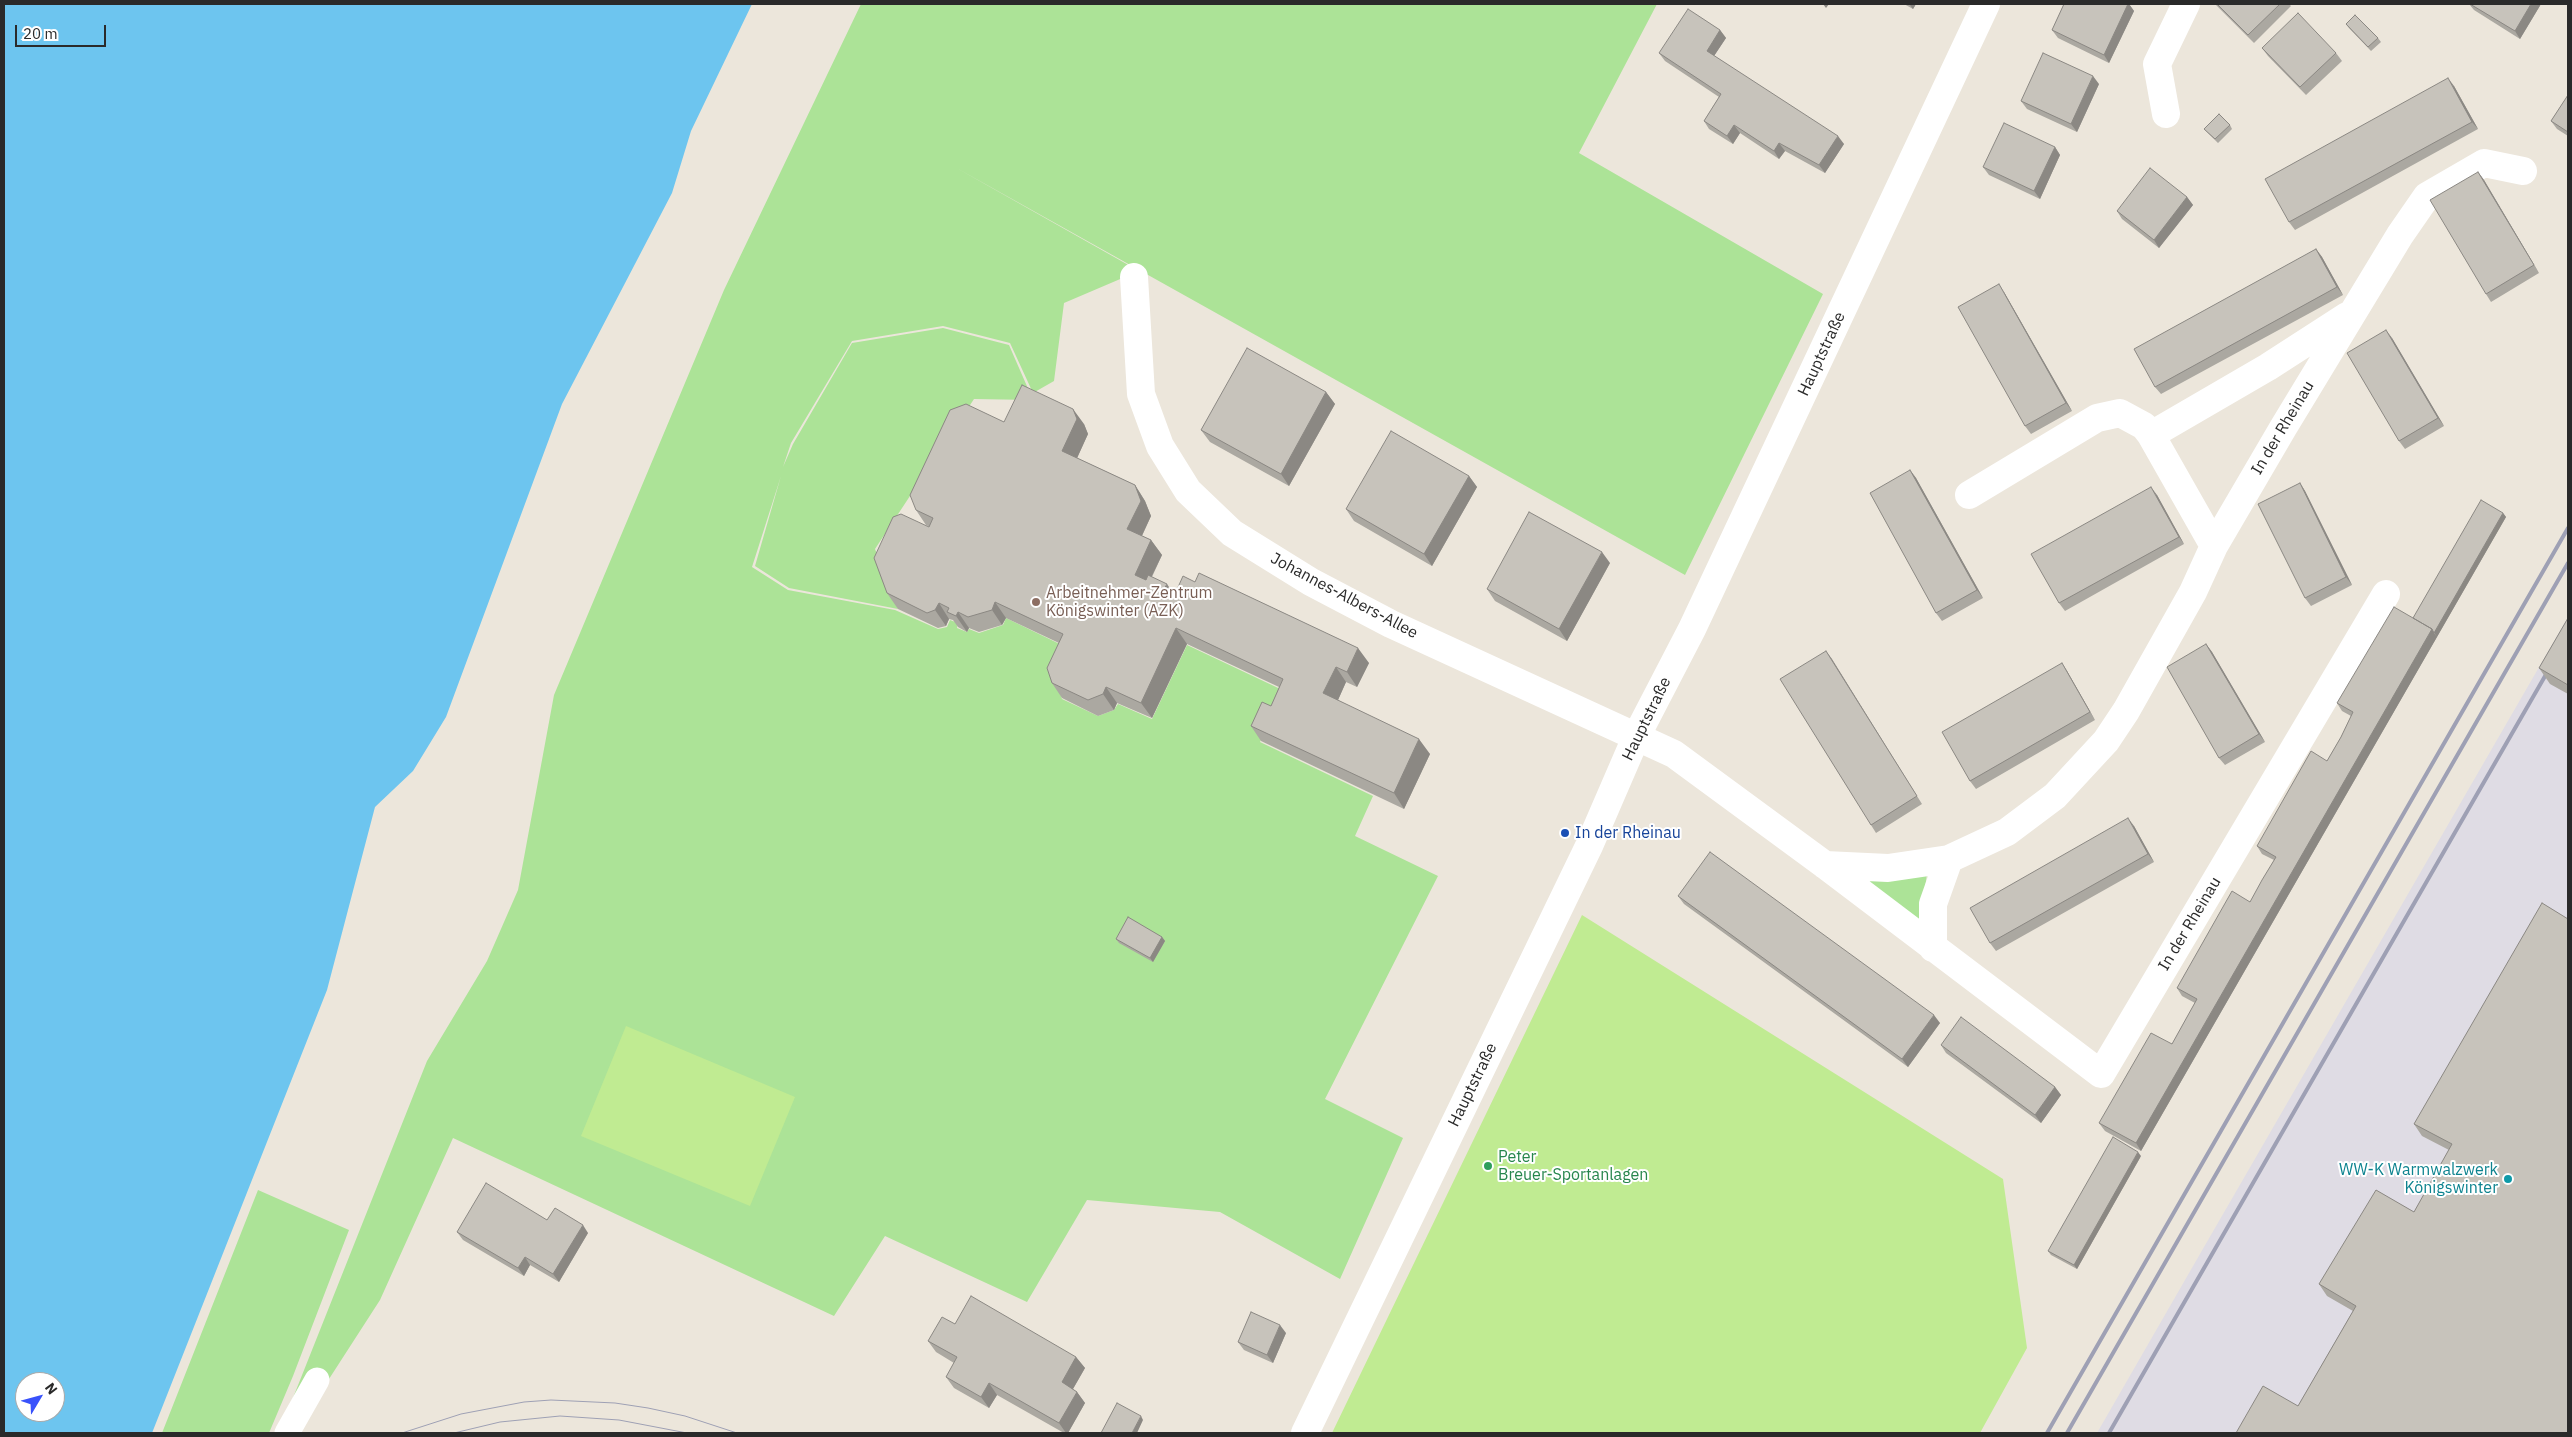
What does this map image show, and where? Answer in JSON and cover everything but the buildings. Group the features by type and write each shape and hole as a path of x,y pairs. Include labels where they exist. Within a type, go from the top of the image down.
{"street":[{"name":"Hauptstraße","path":"1305,1433 1589,846 1637,736 1692,629 1986,4"},
{"path":"2166,114 2158,64 2186,4"},
{"name":"In der Rheinau","path":"1826,865 1888,868 1949,859 2007,832 2055,796 2106,741 2193,592 2214,546 2282,428 2400,236 2427,196 2484,163 2523,171"},
{"name":"Johannes-Albers-Allee","path":"1134,277 1141,394 1160,446 1188,491 1232,533 1311,582 1391,624 1637,736"},
{"name":"In der Rheinau","path":"2152,435 2268,367 2353,312"},
{"path":"1968,495 2096,418 2120,413 2144,426 2152,435 2214,546"},
{"name":"In der Rheinau","path":"1637,736 1674,754 1826,865 2101,1074 2386,594"},
{"path":"1933,948 1933,904 1949,859"},
{"path":"287,1433 317,1380"}],"shaded area":[{"path":"2568,617 2568,1433 2097,1433 2204,1247"}],"green space":[{"path":"861,4 1657,4 1579,153 1823,294 1685,575 953,166 1139,271 1064,303 1054,381 1033,393 1010,343 943,326 852,341 791,443 783,467 793,444 852,343 943,328 1009,345 1033,400 974,399 875,549 898,609 789,588 755,566 781,476 752,567 788,590 895,610 938,629 947,627 950,620 958,623 957,628 967,632 969,629 979,633 1003,625 1006,618 1072,650 1057,683 1062,699 1098,716 1114,710 1118,704 1152,719 1187,645 1293,695 1272,715 1260,742 1373,796 1355,836 1438,876 1325,1099 1403,1138 1340,1279 1220,1212 1087,1200 1027,1302 885,1236 834,1316 453,1138 380,1300 329,1379 279,1433 427,1061 487,961 518,890 554,695 724,290"},
{"path":"1927,873 1920,928 1861,880"},
{"path":"1582,915 2003,1179 2027,1348 1980,1433 1332,1433"},
{"path":"626,1026 795,1097 750,1206 581,1136"},
{"path":"258,1190 349,1230 293,1376 269,1433 162,1433"}],"water":[{"path":"4,4 752,4 691,131 672,193 562,404 446,717 413,771 375,807 327,990 152,1433 4,1433"}],"tram line":[{"path":"402,1433 461,1414 524,1402 551,1400 615,1403 648,1408 685,1416 737,1433"},
{"path":"454,1433 500,1422 560,1416 619,1420 687,1433"}],"railway":[{"path":"2047,1433 2568,528"},
{"path":"2067,1433 2568,563"},
{"path":"2109,1433 2552,664"}],"place":[{"name":"Arbeitnehmer-Zentrum Königswinter (AZK)","path":"1036,602"},
{"name":"In der Rheinau","path":"1565,833"},
{"name":"Peter Breuer-Sportanlagen","path":"1488,1166"},
{"name":"WW-K Warmwalzwerk Königswinter","path":"2508,1179"}]}
